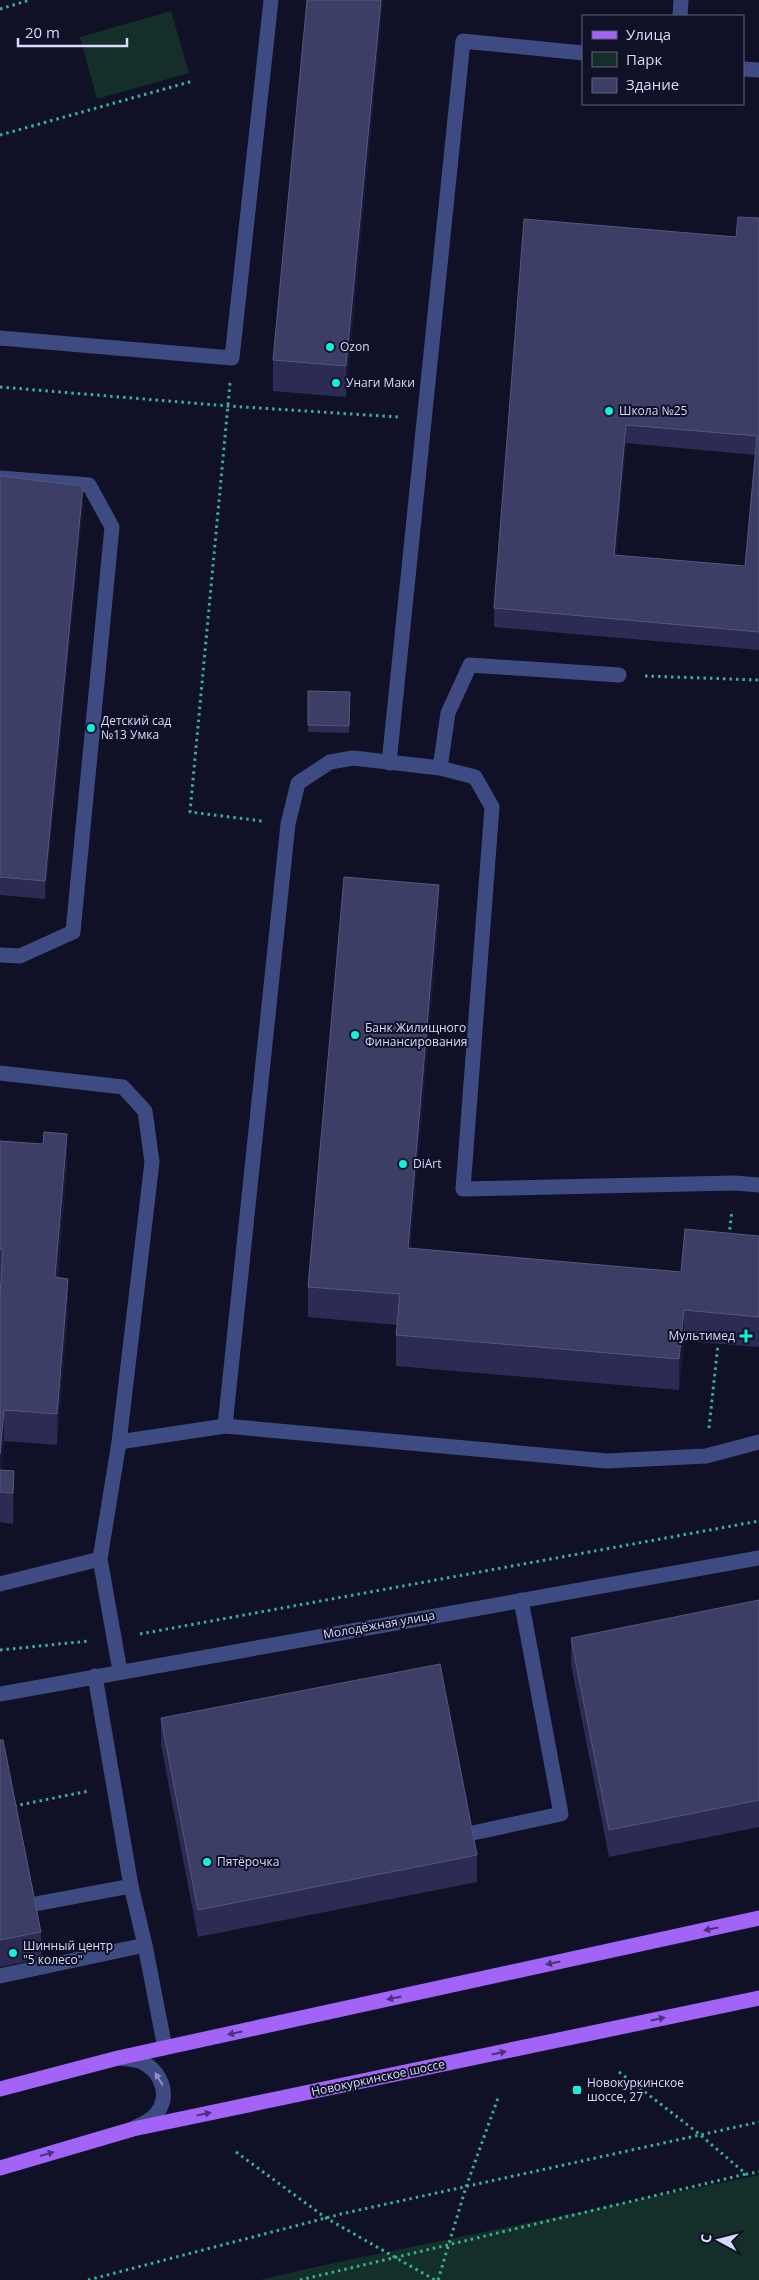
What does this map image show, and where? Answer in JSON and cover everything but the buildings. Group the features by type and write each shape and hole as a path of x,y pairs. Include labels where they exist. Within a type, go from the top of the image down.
{"main road":[{"path":"0,2089 118,2058 759,1918"},
{"name":"Новокуркинское шоссе","path":"0,2168 133,2129 759,1998"}],"street":[{"path":"0,338 232,358 271,0"},
{"path":"680,15 681,0"},
{"path":"389,763 463,41 582,53"},
{"path":"744,69 759,70"},
{"path":"0,478 89,485 112,527 73,932 20,956 0,955"},
{"path":"440,768 448,713 470,664 619,674"},
{"path":"226,1426 288,824 298,783 330,762 353,758 440,768 475,777 492,807 463,1189 734,1183 759,1185"},
{"path":"0,1073 123,1087 145,1111 152,1162 119,1442 100,1559 120,1671"},
{"path":"119,1442 226,1426 607,1461 706,1456 759,1442"},
{"name":"Молодёжная улица","path":"0,1694 759,1558"},
{"path":"0,1584 100,1559"},
{"path":"468,1834 561,1814 520,1600"},
{"path":"95,1676 131,1886 145,1945 165,2048"},
{"path":"30,1904 131,1886"},
{"path":"0,1976 145,1945"},
{"path":"118,2058 142,2062 158,2074 163,2086 163,2101 154,2117 133,2129"}],"path":[{"path":"0,8 30,0"},
{"path":"0,135 192,81"},
{"path":"232,358 190,812 288,824"},
{"path":"0,386 228,406 424,419"},
{"path":"619,674 759,680"},
{"path":"728,1246 734,1183"},
{"path":"706,1456 718,1344"},
{"path":"0,1650 114,1639 759,1521"},
{"path":"11,1807 114,1786"},
{"path":"619,2072 746,2174"},
{"path":"236,2152 326,2218 437,2280 466,2186 498,2098"},
{"path":"88,2280 326,2218 759,2122"},
{"path":"300,2280 759,2172"}],"green space":[{"path":"171,11 189,73 97,99 80,37"},
{"path":"759,2175 759,2280 260,2280 320,2266"}],"place":[{"name":"Ozon","path":"330,347"},
{"name":"Унаги Маки","path":"336,383"},
{"name":"Школа №25","path":"609,411"},
{"name":"Детский сад №13 Умка","path":"91,728"},
{"name":"Банк Жилищного Финансирования","path":"355,1035"},
{"name":"DiArt","path":"403,1164"},
{"name":"Мультимед","path":"746,1336"},
{"name":"Пятёрочка","path":"207,1862"},
{"name":"Шинный центр \"5 колесо\"","path":"13,1953"},
{"name":"Новокуркинское шоссе, 27","path":"577,2090"}]}
